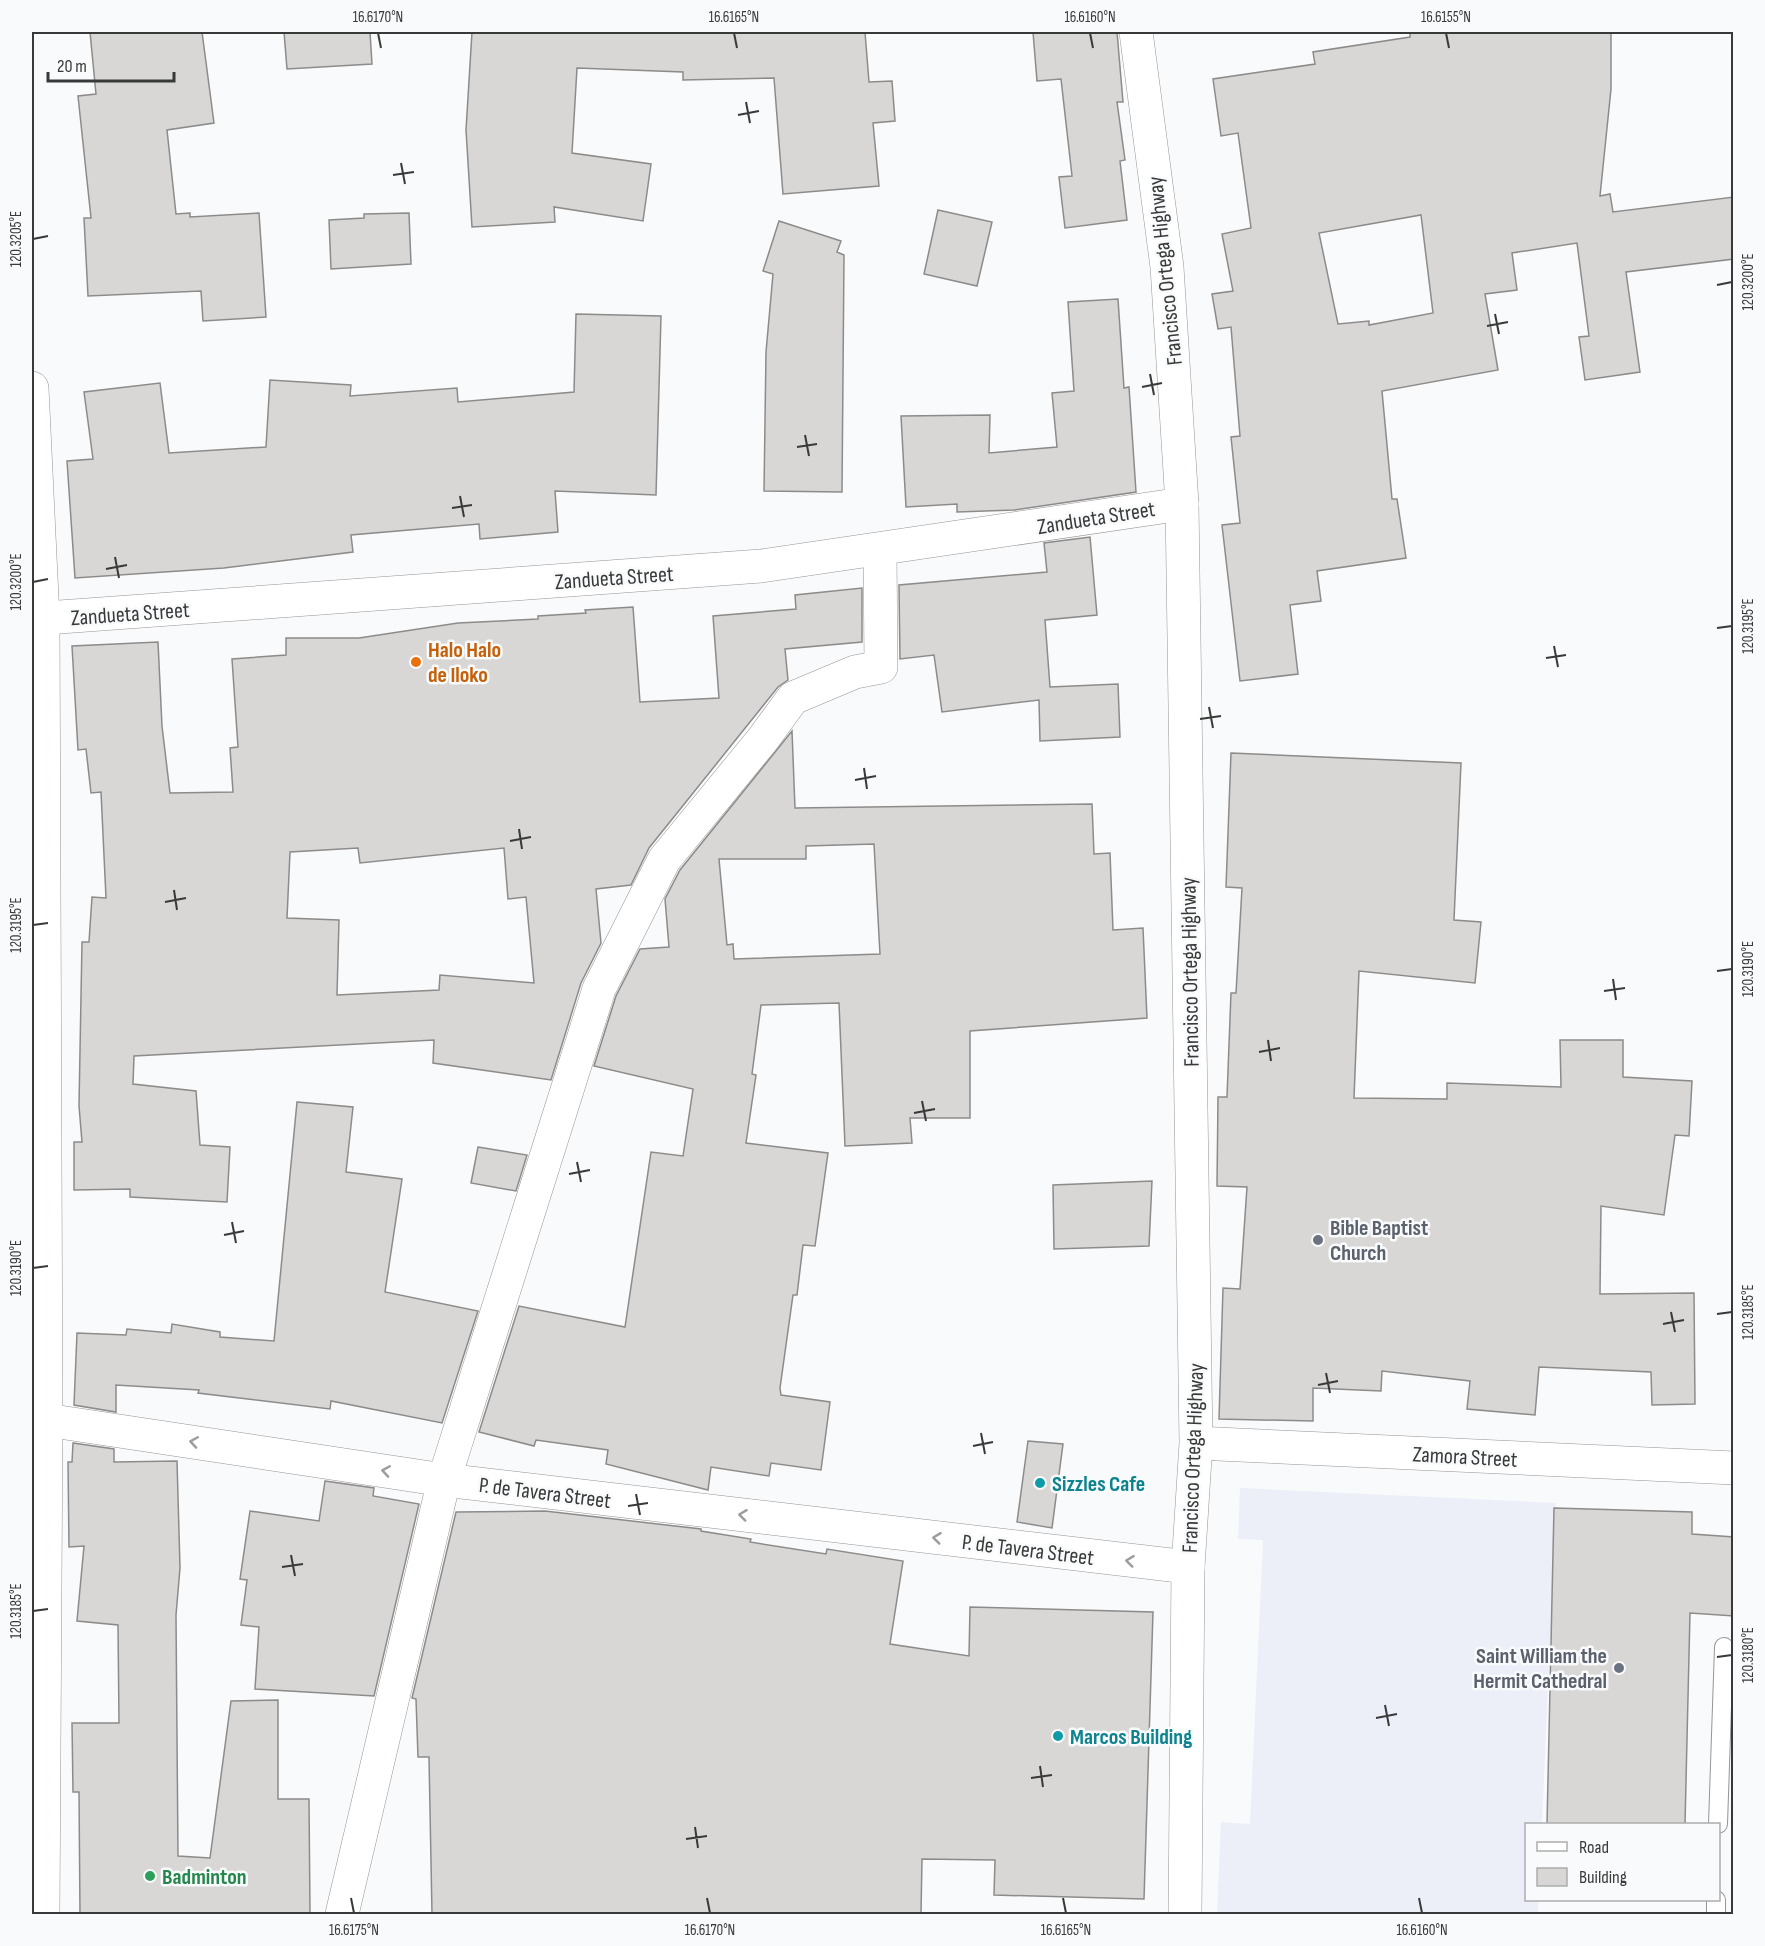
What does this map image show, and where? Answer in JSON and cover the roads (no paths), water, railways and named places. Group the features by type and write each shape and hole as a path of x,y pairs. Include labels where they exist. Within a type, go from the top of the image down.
{"street":[{"name":"Francisco Ortega Highway","path":"1136,32 1167,267 1182,504 1196,1443 1188,1568 1185,1914"},
{"path":"32,388 37,619 46,1420 43,1914"},
{"name":"Zandueta Street","path":"37,619 761,566 880,551 1182,504"},
{"path":"342,1914 444,1480 599,989 664,860 763,739 793,698 855,672 881,667 880,551"},
{"name":"P. de Tavera Street","path":"46,1420 444,1480 1188,1568"},
{"name":"Zamora Street","path":"1196,1443 1734,1468"}],"lane":[{"path":"1719,1823 1724,1647"}],"place":[{"name":"Halo Halo de Iloko","path":"416,662"},
{"name":"Bible Baptist Church","path":"1318,1240"},
{"name":"Sizzles Cafe","path":"1040,1483"},
{"name":"Saint William the Hermit Cathedral","path":"1619,1668"},
{"name":"Marcos Building","path":"1058,1736"},
{"name":"Badminton","path":"150,1876"}]}
